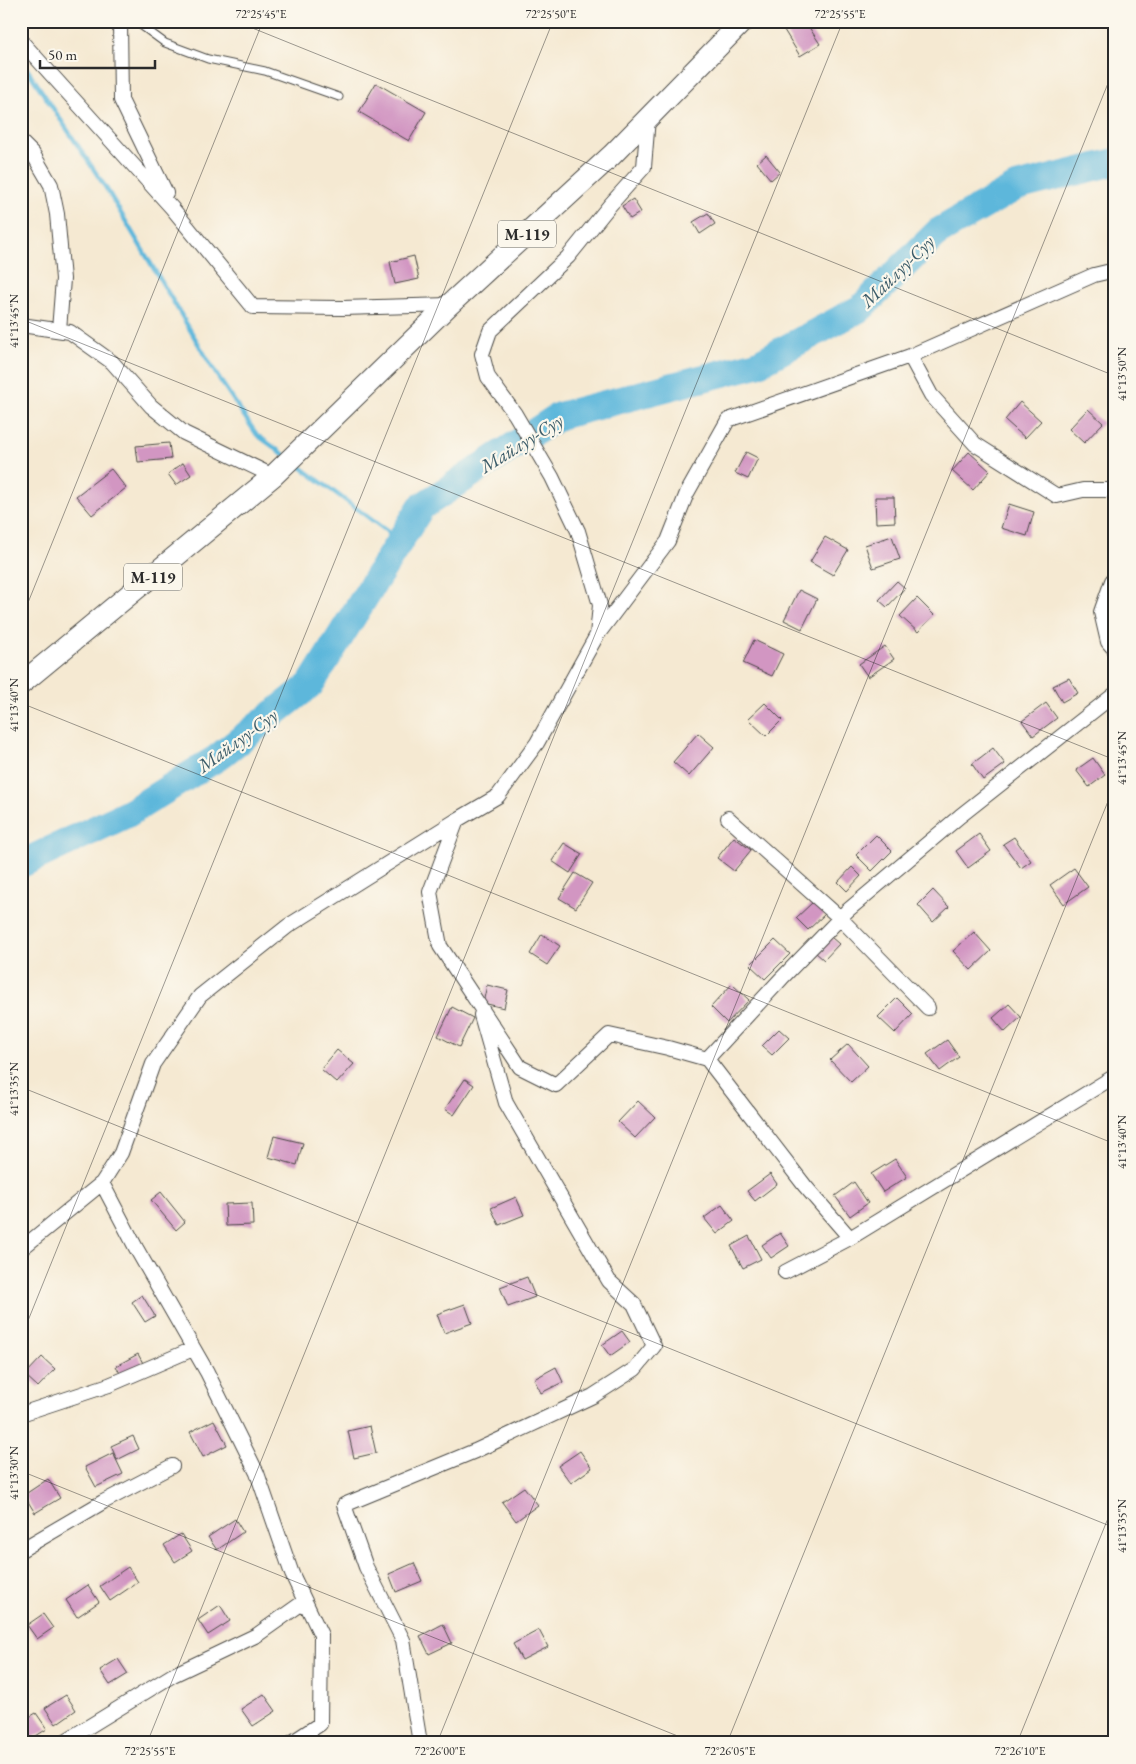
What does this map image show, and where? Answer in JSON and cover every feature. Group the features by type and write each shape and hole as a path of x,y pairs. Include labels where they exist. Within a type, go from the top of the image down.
{"main road":[{"name":"М-119","path":"21,684 278,472 306,442 450,305 612,155 648,116 743,21"}],"street":[{"path":"120,21 121,100 172,208"},
{"path":"21,41 172,208 253,307 342,308 450,305"},
{"path":"597,635 600,605 578,531 552,477 515,414 488,377 482,354 490,331 568,257 644,167 648,116"},
{"path":"21,142 33,154 51,185 57,214 63,279 59,330"},
{"path":"21,1249 102,1183 122,1153 153,1064 200,996 288,926 498,796 537,743 597,635 668,541 687,493 728,420 910,356 1094,275 1115,270"},
{"path":"21,325 70,332 112,362 151,406 184,433 278,472"},
{"path":"910,356 931,395 975,444 1057,496 1083,490 1115,490"},
{"path":"1115,577 1112,580 1101,612 1108,642 1115,650"},
{"path":"707,1060 840,918 960,816 1115,694"},
{"path":"728,818 840,918 928,1008"},
{"path":"458,820 430,892 440,946 520,1066 556,1085 609,1035 668,1048 707,1060 805,1186 850,1238"},
{"path":"420,1743 403,1640 366,1567 344,1505 475,1451 593,1396 635,1369 654,1346 634,1304 609,1281 506,1103 478,1002"},
{"path":"785,1272 850,1238 1115,1076"},
{"path":"102,1183 136,1248 207,1372 257,1473 292,1574 320,1636 320,1724 291,1743"},
{"path":"21,1414 109,1385 193,1349"},
{"path":"21,1550 95,1506 172,1466"},
{"path":"62,1743 173,1676 257,1635 305,1601"}],"lane":[{"path":"135,21 165,43 208,59 265,70 340,97"}],"building":[{"path":"798,21 805,21 820,44 800,56 784,30"},
{"path":"835,21 845,21 838,26"},
{"path":"376,83 426,112 409,141 359,112"},
{"path":"766,155 780,172 771,180 757,163"},
{"path":"633,199 641,212 630,219 622,206"},
{"path":"708,213 715,224 700,234 693,222"},
{"path":"414,256 419,279 395,284 390,262"},
{"path":"1020,402 1041,421 1025,438 1005,420"},
{"path":"1088,409 1103,423 1084,443 1069,429"},
{"path":"169,443 171,459 138,462 136,446"},
{"path":"746,452 758,458 748,479 735,473"},
{"path":"969,452 990,471 973,490 952,471"},
{"path":"183,463 191,475 176,485 168,474"},
{"path":"111,469 126,488 92,515 76,496"},
{"path":"875,497 894,497 895,522 876,523"},
{"path":"1009,504 1034,512 1027,536 1001,528"},
{"path":"892,536 900,559 873,568 865,545"},
{"path":"825,537 848,550 833,575 810,562"},
{"path":"897,581 905,588 887,607 879,600"},
{"path":"799,590 817,599 802,629 784,620"},
{"path":"917,598 934,615 918,632 900,616"},
{"path":"754,640 783,654 772,676 743,663"},
{"path":"885,646 894,659 868,677 859,664"},
{"path":"1069,678 1078,693 1062,702 1053,686"},
{"path":"765,703 782,720 766,736 748,719"},
{"path":"1046,703 1057,718 1033,736 1022,721"},
{"path":"698,733 714,747 689,776 673,762"},
{"path":"993,748 1005,764 983,780 972,764"},
{"path":"1093,758 1105,775 1089,787 1076,770"},
{"path":"979,834 991,851 968,868 956,851"},
{"path":"876,835 892,851 872,871 856,855"},
{"path":"734,837 751,850 734,871 717,858"},
{"path":"1014,837 1031,861 1021,868 1003,844"},
{"path":"564,843 582,854 570,873 552,861"},
{"path":"852,867 861,876 847,891 838,882"},
{"path":"1074,868 1088,887 1064,904 1050,885"},
{"path":"575,873 592,883 576,908 559,898"},
{"path":"933,890 949,907 933,922 918,905"},
{"path":"813,902 825,914 808,930 796,918"},
{"path":"974,932 991,951 971,970 953,951"},
{"path":"542,934 560,946 547,965 530,954"},
{"path":"831,937 839,944 824,960 815,952"},
{"path":"775,940 790,954 765,979 750,965"},
{"path":"732,984 749,1000 727,1023 711,1007"},
{"path":"487,985 508,990 504,1008 483,1003"},
{"path":"897,998 913,1014 895,1033 878,1017"},
{"path":"1009,1004 1021,1017 1005,1032 993,1018"},
{"path":"452,1007 473,1018 459,1047 438,1036"},
{"path":"779,1029 789,1038 772,1055 762,1046"},
{"path":"947,1040 959,1057 940,1071 927,1054"},
{"path":"848,1044 868,1066 851,1082 830,1060"},
{"path":"337,1050 354,1064 337,1083 321,1069"},
{"path":"465,1079 474,1085 454,1115 445,1109"},
{"path":"638,1101 655,1117 635,1138 618,1122"},
{"path":"274,1136 303,1143 297,1165 268,1157"},
{"path":"895,1159 907,1177 883,1192 871,1174"},
{"path":"770,1174 777,1184 755,1201 747,1191"},
{"path":"854,1182 868,1203 850,1216 835,1196"},
{"path":"161,1192 185,1222 176,1230 151,1200"},
{"path":"516,1197 524,1215 499,1225 491,1208"},
{"path":"252,1203 253,1225 226,1226 225,1204"},
{"path":"722,1205 734,1221 717,1234 704,1218"},
{"path":"780,1233 789,1246 771,1258 762,1245"},
{"path":"749,1236 761,1259 743,1268 731,1246"},
{"path":"527,1277 535,1297 508,1307 500,1287"},
{"path":"142,1295 155,1316 145,1322 132,1302"},
{"path":"465,1304 472,1323 444,1333 437,1314"},
{"path":"622,1331 630,1342 610,1356 602,1345"},
{"path":"138,1354 144,1365 122,1377 116,1366"},
{"path":"42,1357 55,1369 38,1387 25,1375"},
{"path":"556,1367 563,1382 541,1393 534,1379"},
{"path":"214,1420 227,1445 203,1457 190,1432"},
{"path":"370,1426 376,1453 354,1458 348,1431"},
{"path":"133,1436 139,1449 117,1460 111,1446"},
{"path":"580,1451 592,1468 571,1483 558,1466"},
{"path":"113,1453 123,1474 96,1487 85,1467"},
{"path":"48,1479 60,1498 35,1513 24,1495"},
{"path":"524,1487 538,1505 516,1521 502,1502"},
{"path":"235,1519 243,1532 217,1550 208,1537"},
{"path":"181,1534 192,1551 175,1562 164,1545"},
{"path":"414,1563 422,1581 396,1592 389,1574"},
{"path":"128,1567 138,1582 110,1601 100,1586"},
{"path":"88,1585 99,1602 77,1617 66,1600"},
{"path":"220,1605 230,1621 208,1635 198,1620"},
{"path":"43,1614 53,1628 37,1639 27,1625"},
{"path":"443,1624 452,1643 429,1654 420,1636"},
{"path":"539,1630 548,1647 522,1660 513,1644"},
{"path":"118,1659 128,1674 110,1685 100,1670"},
{"path":"264,1694 276,1711 253,1726 241,1709"},
{"path":"66,1695 76,1710 56,1724 45,1708"},
{"path":"36,1713 47,1729 28,1741 21,1731 21,1722"}],"waterway":[{"path":"21,64 25,66 106,188 218,377 257,435 286,456"},
{"name":"Майлуу-Суу","path":"21,864 129,813 217,758 310,685 421,507 559,416 757,364 861,308 938,232 1016,187 1115,162"},
{"path":"294,462 400,541"}]}
